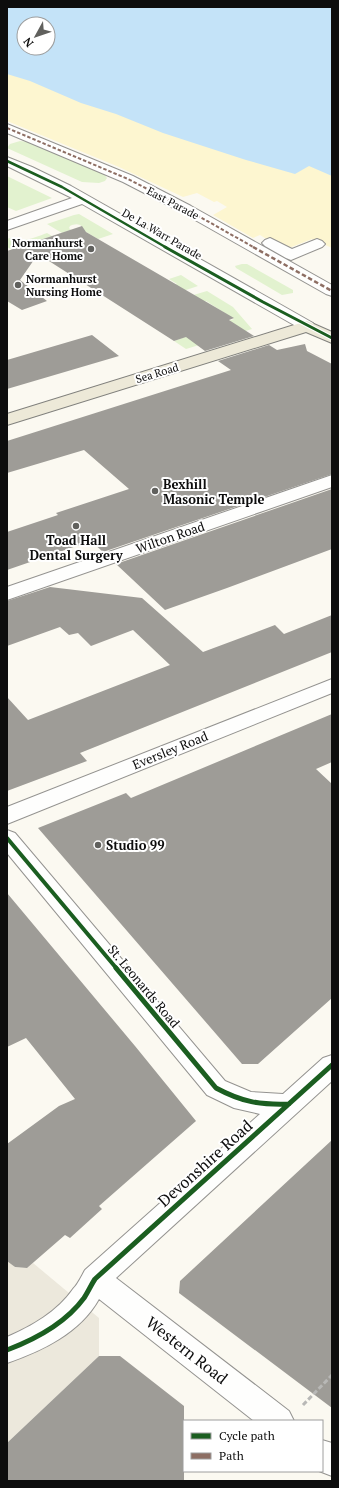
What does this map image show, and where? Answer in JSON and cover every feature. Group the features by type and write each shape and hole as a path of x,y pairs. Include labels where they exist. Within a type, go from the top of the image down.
{"main road":[{"path":"307,326 332,338"},
{"name":"Sea Road","path":"7,420 307,326"}],"street":[{"name":"East Parade","path":"7,128 128,179 332,291"},
{"name":"De La Warr Parade","path":"7,161 83,199 198,266 307,326"},
{"path":"7,226 83,199"},
{"path":"245,242 259,237 291,255 318,244"},
{"name":"Wilton Road","path":"7,594 332,481"},
{"name":"Eversley Road","path":"7,816 332,685"},
{"name":"St. Leonards Road","path":"7,838 216,1088 237,1099 260,1104 289,1104"},
{"name":"Devonshire Road","path":"7,1350 25,1343 52,1327 66,1316 84,1299 95,1279 332,1065"},
{"name":"Western Road","path":"95,1279 288,1416"},
{"path":"323,1455 332,1462"}],"path":[{"path":"288,1416 332,1375"}],"green space":[{"path":"20,141 28,142 104,174 107,178 105,181 99,183 82,182 7,148 10,144"},
{"path":"7,176 52,198 16,211 7,207"},
{"path":"79,214 113,234 98,239 81,229 83,228 82,226 79,225 75,224 70,226 69,228 71,230 62,233 47,224"},
{"path":"47,233 52,236 13,250 7,247 7,239 13,237 17,239 34,238"},
{"path":"247,264 293,290 293,293 282,295 235,266"},
{"path":"181,275 198,286 183,291 173,285 177,284 169,279"},
{"path":"207,291 233,307 252,329 186,349 174,341 234,319 206,301 201,303 190,296"}],"sand":[{"path":"316,7 332,10 332,248 312,239 284,250 260,235 253,238 213,215 227,207 217,201 214,202 197,193 183,197 119,167 7,121 7,42 16,45 16,56 56,56 56,55 83,60"}],"shaded area":[{"path":"7,1261 14,1263 14,1267 27,1268 33,1263 99,1318 99,1356 7,1443"}],"water":[{"path":"7,7 332,7 332,176 309,166 295,174 246,160 163,133 116,114 81,103 30,81 7,74"}],"building":[{"path":"82,226 86,232 234,318 229,320 254,336 205,351 186,337 174,341 38,254 20,280 47,301 22,310 7,301 7,251"},
{"path":"92,335 119,356 7,389 7,360"},
{"path":"305,344 307,351 332,364 332,474 103,552 91,541 7,570 7,532 58,515 56,513 129,489 84,450 7,473 7,441 231,370 218,361 269,345 277,350"},
{"path":"332,489 332,549 165,610 116,564"},
{"path":"50,587 142,598 203,652 275,625 284,634 332,615 332,652 80,753 87,761 7,791 7,697 28,720 170,665 133,630 91,646 78,633 69,635 60,627 7,646 7,601"},
{"path":"332,714 332,762 316,769 332,784 332,998 258,1064 242,1064 38,828 126,793 131,798"},
{"path":"7,893 196,1121 99,1206 102,1209 70,1238 65,1235 27,1268 15,1267 7,1261 7,1144 59,1106 75,1099 26,1038 7,1047"},
{"path":"332,1140 332,1408 179,1293 180,1281"},
{"path":"99,1356 120,1356 184,1406 184,1481 7,1481 7,1443"}],"marked path":[{"path":"7,128 128,179 186,209 332,291"}],"cycle path":[{"path":"7,161 26,169 97,206 240,289 332,338"},
{"path":"7,838 216,1088 243,1100 259,1104 289,1104"},
{"path":"7,1350 39,1336 59,1323 77,1307 95,1279 332,1065"}],"place":[{"name":"Normanhurst Care Home","path":"91,249"},
{"name":"Normanhurst Nursing Home","path":"18,285"},
{"name":"Bexhill Masonic Temple","path":"155,491"},
{"name":"Toad Hall Dental Surgery","path":"76,526"},
{"name":"Studio 99","path":"98,845"}]}
